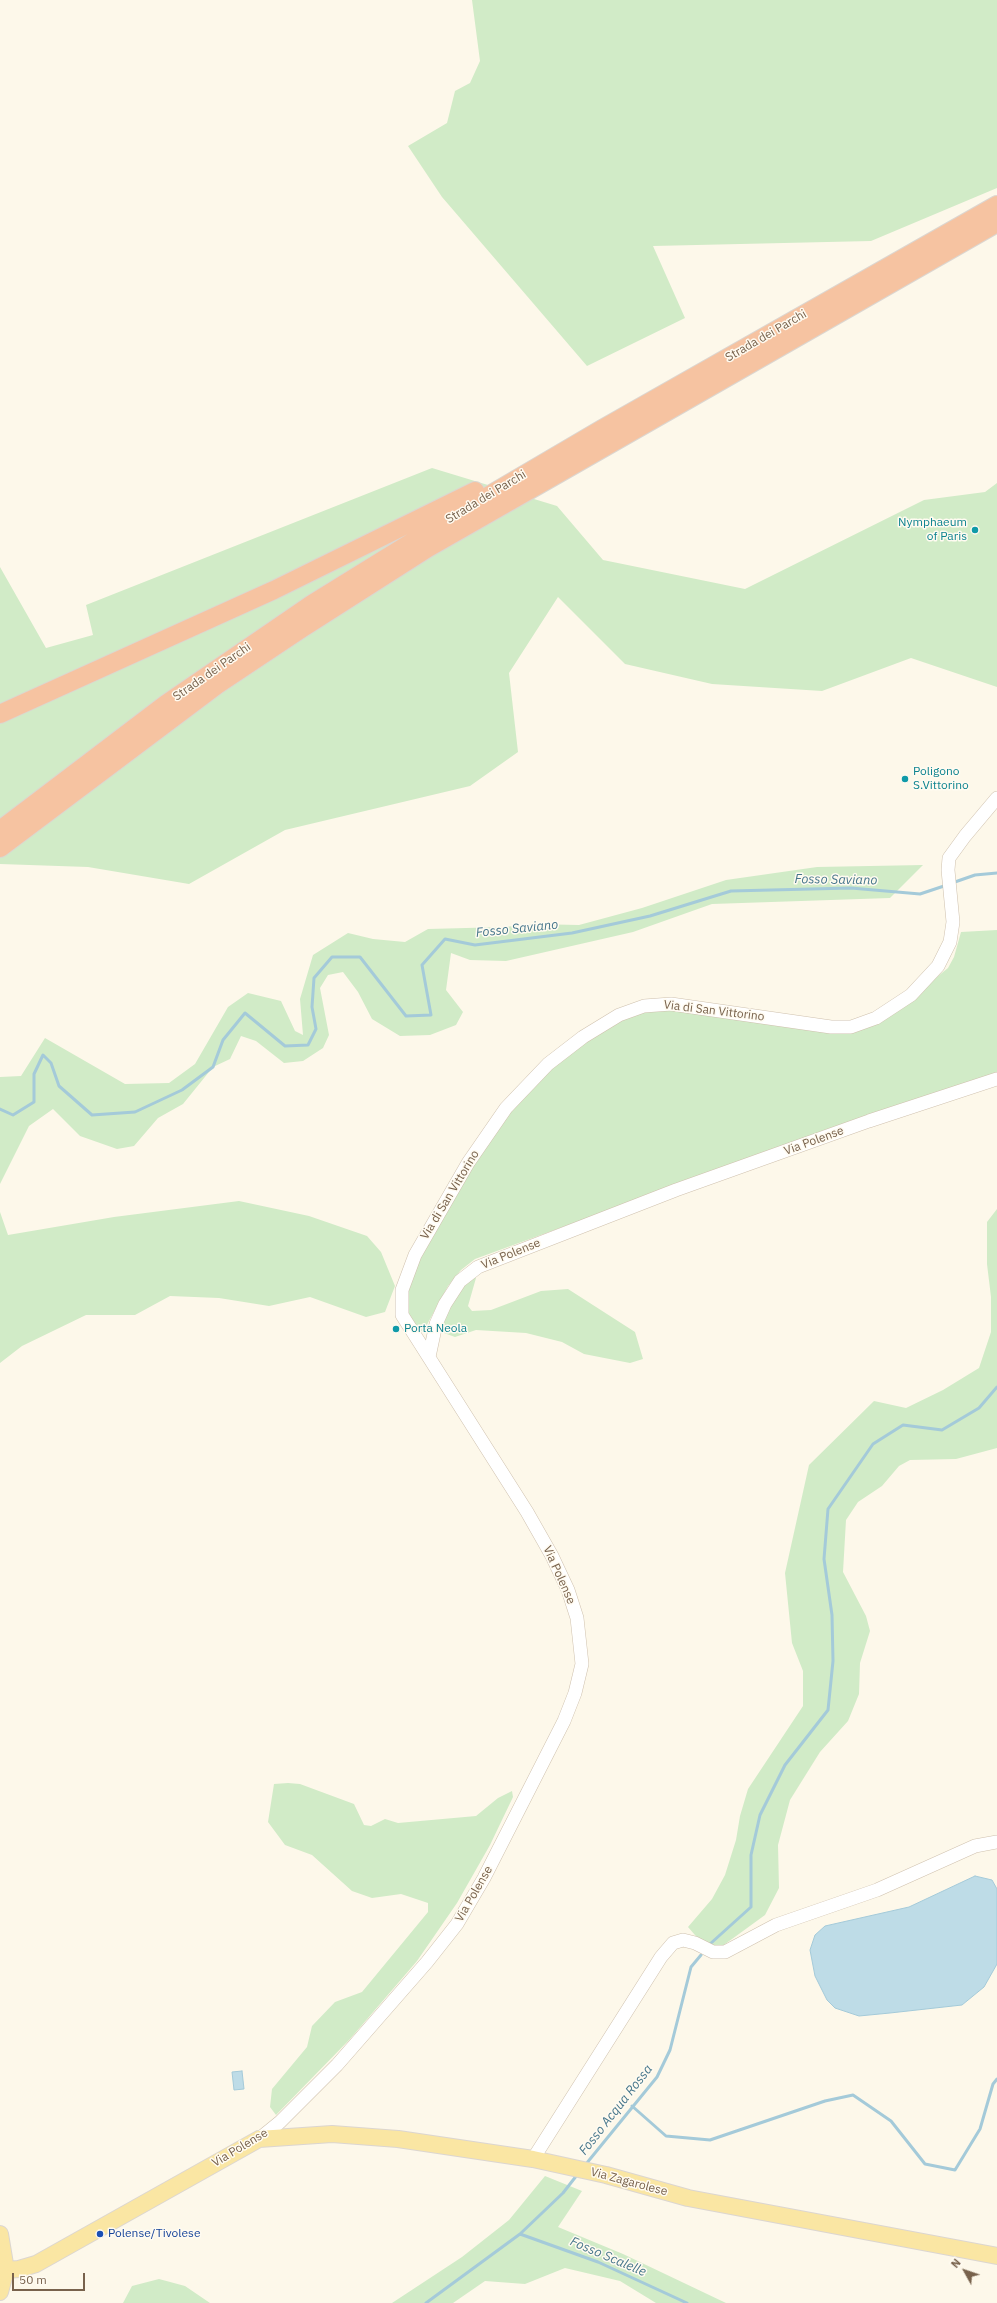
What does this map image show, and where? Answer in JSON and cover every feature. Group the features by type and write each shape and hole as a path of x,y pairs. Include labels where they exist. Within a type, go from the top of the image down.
{"highway":[{"name":"Strada dei Parchi","path":"0,848 107,757 213,671 312,604 459,513 602,429 993,216"},
{"name":"Strada dei Parchi","path":"0,830 259,656 449,536 993,216"},
{"path":"0,714 274,590 602,429"}],"main road":[{"name":"Via Zagarolese","path":"259,2139 311,2134 372,2135 533,2159 606,2175 688,2198 997,2256"},
{"name":"Via Polense","path":"6,2270 19,2269 36,2264 259,2139"},
{"path":"0,2234 6,2270 0,2292"}],"street":[{"name":"Via di San Vittorino","path":"429,1357 401,1312 402,1290 411,1263 481,1142 506,1108 548,1064 583,1037 619,1015 634,1009 653,1005 691,1006 831,1027 851,1027 867,1023 911,994 938,966 945,954 952,935 948,865 951,854 997,798"},
{"name":"Via Polense","path":"259,2139 280,2122 337,2065 432,1957 457,1924 484,1878 564,1721 580,1674 582,1655 579,1628 563,1579 527,1512 429,1357 436,1324 445,1304 460,1281 478,1266 676,1190 884,1116 997,1079"},
{"path":"533,2159 661,1957 673,1943 683,1940 695,1943 713,1952 725,1952 776,1925 872,1892 975,1846 997,1842"}],"green space":[{"path":"472,0 997,0 997,188 871,241 653,246 685,318 587,366 442,197 408,146 447,123 455,91 470,83 480,61"},
{"path":"432,468 557,506 603,560 745,589 924,500 985,492 997,483 997,687 911,658 822,691 712,684 625,664 558,597 509,673 518,752 470,786 285,830 189,884 88,867 0,864 0,567 46,648 93,635 86,605"},
{"path":"923,865 890,898 712,904 633,932 506,961 470,960 451,953 446,990 463,1012 456,1025 430,1035 400,1036 372,1019 358,992 343,972 328,975 320,988 329,1035 323,1048 303,1061 284,1063 256,1041 241,1036 230,1059 213,1067 183,1104 158,1118 134,1146 117,1149 80,1136 53,1109 29,1126 0,1184 0,1077 21,1076 45,1038 125,1084 169,1083 195,1064 228,1007 248,993 281,1001 295,1031 303,1035 300,999 313,955 348,933 373,939 405,942 428,929 504,927 533,924 579,925 642,908 726,880 817,867"},
{"path":"997,930 997,1075 675,1186 475,1259 461,1270 448,1286 423,1332 415,1327 405,1308 407,1291 415,1265 497,1126 530,1088 569,1052 621,1019 645,1010 662,1008 831,1031 898,1009 948,968 954,957 961,932"},
{"path":"239,1201 309,1216 367,1236 381,1252 395,1286 385,1312 366,1317 310,1297 269,1306 219,1298 170,1296 135,1315 86,1315 22,1346 0,1363 0,1212 8,1235 114,1217"},
{"path":"997,1209 997,1448 956,1459 910,1460 899,1466 882,1486 858,1502 846,1520 843,1572 866,1616 870,1631 860,1663 859,1694 848,1721 820,1752 790,1800 778,1845 779,1888 765,1915 721,1947 712,1949 701,1942 688,1927 712,1899 725,1875 736,1840 740,1816 748,1789 803,1706 803,1671 792,1643 785,1573 809,1465 874,1401 906,1408 943,1390 979,1368 991,1332 991,1297 987,1264 987,1222"},
{"path":"471,1274 476,1278 468,1306 472,1311 491,1310 541,1291 568,1289 635,1332 643,1359 630,1363 584,1354 562,1342 526,1333 476,1330 455,1337 444,1333 440,1321"},
{"path":"274,1784 300,1784 354,1804 364,1825 371,1826 385,1819 398,1823 476,1816 498,1798 512,1791 513,1797 490,1845 457,1903 417,1961 350,2039 276,2115 270,2107 272,2089 307,2047 312,2026 335,2002 362,1992 428,1912 428,1903 401,1894 372,1898 352,1891 312,1855 285,1845 268,1822"},
{"path":"545,2176 582,2191 558,2227 623,2254 726,2303 656,2303 620,2281 565,2268 525,2284 485,2281 453,2303 392,2303 462,2257 509,2220"},
{"path":"159,2279 185,2286 210,2303 123,2303 132,2286"}],"water":[{"path":"975,1876 992,1880 997,1889 997,1964 984,1987 962,2005 859,2016 835,2008 827,2000 815,1976 810,1950 815,1935 825,1926 909,1907"},
{"path":"242,2071 244,2089 234,2090 232,2072"}],"waterway":[{"name":"Fosso Saviano","path":"952,883 975,875 997,873"},
{"name":"Fosso Saviano","path":"0,1109 13,1115 34,1102 34,1074 43,1055 51,1063 59,1086 92,1115 135,1112 182,1090 213,1067 223,1040 245,1013 285,1046 308,1045 316,1029 312,1007 314,978 332,957 360,957 406,1016 431,1015 422,965 445,939 475,945 572,933 650,916 731,891 851,888 920,894 947,885"},
{"name":"Fosso Acqua Rossa","path":"710,1944 751,1907 751,1855 760,1815 785,1765 828,1710 833,1661 832,1615 824,1559 828,1509 873,1444 903,1425 942,1430 979,1408 997,1387"},
{"name":"Fosso Acqua Rossa","path":"586,2164 657,2077 670,2050 691,1967 701,1955"},
{"path":"632,2106 666,2136 710,2140 825,2101 853,2095 891,2121 925,2164 955,2170 980,2129 993,2084 997,2079"},
{"name":"Fosso Acqua Rossa","path":"426,2303 520,2234 563,2193 577,2175"},
{"name":"Fosso Scalelle","path":"520,2234 598,2262 687,2303"}],"place":[{"name":"Nymphaeum of Paris","path":"975,530"},
{"name":"Poligono S.Vittorino","path":"905,779"},
{"name":"Porta Neola","path":"396,1329"},
{"name":"Polense/Tivolese","path":"100,2234"}]}
